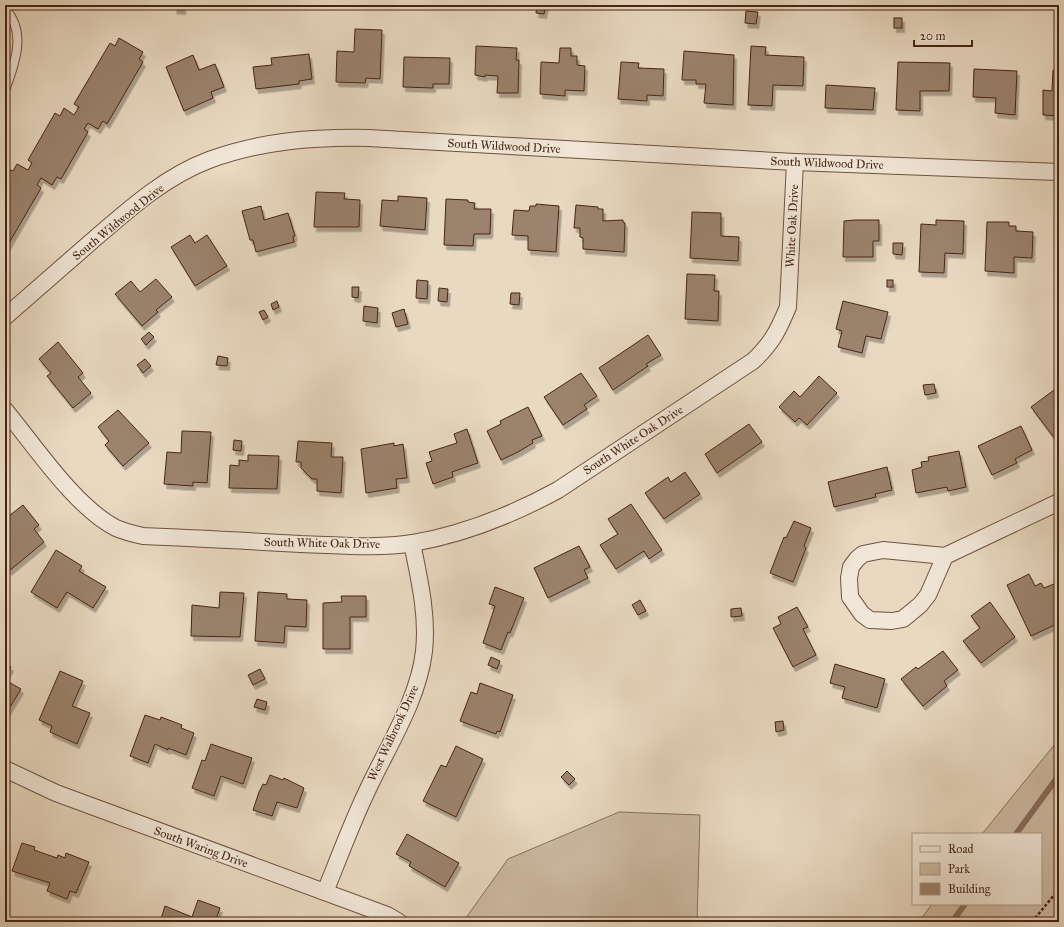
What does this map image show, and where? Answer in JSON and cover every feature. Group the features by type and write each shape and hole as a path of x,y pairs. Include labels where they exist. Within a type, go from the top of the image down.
{"street":[{"name":"South Wildwood Drive","path":"5,317 153,190 207,161 231,152 263,145 324,138 368,138 795,162 1059,172"},
{"name":"White Oak Drive","path":"789,290 795,162"},
{"name":"South White Oak Drive","path":"5,410 69,488 99,516 116,528 129,533 143,536 355,546 412,543 458,533 493,522 530,505 558,490 753,361 769,346 780,327 788,307 789,290"},
{"path":"945,556 928,595 920,606 902,619 892,622 870,620 862,614 850,597 848,578 851,567 863,554 883,550 945,556 1059,502"},
{"name":"West Walbrook Drive","path":"325,892 367,790 410,702 419,677 424,651 425,625 422,594 412,543"},
{"name":"South Waring Drive","path":"5,769 56,793 387,915 399,922"}],"lane":[{"path":"5,9 10,14 17,33 17,50 14,68 5,90"}],"path":[{"path":"1032,922 1059,889"}],"green space":[{"path":"1059,739 1059,922 919,922 931,905 1042,905 1042,833 983,833"},
{"path":"619,812 700,815 697,922 463,922 508,859"}],"building":[{"path":"175,5 183,5 183,10 174,9"},
{"path":"537,5 546,5 544,14 536,13"},
{"path":"746,11 758,12 756,24 745,23"},
{"path":"894,18 902,18 902,28 894,28"},
{"path":"355,29 382,30 380,79 366,78 365,83 336,82 337,51 354,52"},
{"path":"119,38 143,52 139,59 143,62 107,124 103,121 98,129 88,123 84,129 88,132 61,179 57,177 52,185 41,178 37,185 41,188 5,250 5,175 8,169 13,171 17,164 28,170 32,163 28,160 55,113 60,116 64,108 74,115 79,107 74,104 110,43 115,46"},
{"path":"476,46 517,48 516,60 519,60 518,93 497,93 498,76 485,75 485,77 475,75"},
{"path":"751,46 766,47 765,55 804,57 803,86 773,85 772,106 748,105"},
{"path":"560,48 571,48 571,56 577,56 577,65 585,66 584,91 565,90 565,96 540,94 541,62 559,63"},
{"path":"684,51 734,55 733,105 704,103 706,84 696,84 696,80 682,80"},
{"path":"309,54 312,79 299,81 299,84 256,89 253,67 272,65 271,58"},
{"path":"193,55 199,70 215,64 224,87 211,92 213,98 184,111 166,67"},
{"path":"404,57 450,58 449,84 433,84 433,88 403,87"},
{"path":"621,62 639,63 638,68 664,69 663,96 647,95 647,101 618,99"},
{"path":"898,62 950,63 949,91 920,91 920,111 896,110"},
{"path":"974,69 1017,71 1015,115 995,113 996,98 973,97"},
{"path":"1053,70 1059,71 1059,116 1043,115 1043,90 1052,91"},
{"path":"826,85 875,88 873,110 825,108"},
{"path":"316,192 345,193 344,199 360,200 359,227 314,227"},
{"path":"398,196 427,198 425,230 380,226 382,200 398,201"},
{"path":"446,199 468,200 468,202 475,203 474,209 491,209 490,234 474,234 473,246 444,245"},
{"path":"536,204 559,206 556,252 528,250 528,236 512,235 514,210 529,211 530,206 536,206"},
{"path":"576,205 598,207 598,209 603,209 603,221 623,220 625,223 624,252 583,249 583,238 580,237 580,228 574,228"},
{"path":"261,206 264,220 288,213 295,236 293,236 294,242 256,252 253,240 250,240 242,211"},
{"path":"692,212 721,213 721,236 739,237 738,261 690,258"},
{"path":"879,220 879,241 873,241 873,257 843,257 844,221"},
{"path":"936,220 964,221 963,254 945,253 944,273 919,272 921,224 936,225"},
{"path":"987,222 1009,222 1009,226 1016,226 1016,231 1033,232 1032,258 1014,257 1014,273 985,271"},
{"path":"190,235 195,243 207,235 227,266 195,286 171,247"},
{"path":"893,243 903,243 902,255 893,254"},
{"path":"687,274 715,275 714,291 719,291 718,321 685,319"},
{"path":"156,279 172,297 156,310 158,312 142,326 115,294 131,281 140,292"},
{"path":"417,280 428,281 427,299 416,298"},
{"path":"887,280 893,280 893,287 887,287"},
{"path":"352,287 359,287 358,298 352,297"},
{"path":"439,288 448,289 447,302 438,301"},
{"path":"511,293 520,293 519,305 510,304"},
{"path":"277,301 279,307 273,310 271,304"},
{"path":"843,301 888,312 881,339 866,336 862,353 838,347 842,331 836,329"},
{"path":"364,306 378,308 377,323 363,321"},
{"path":"404,309 408,324 396,327 392,313"},
{"path":"264,310 268,317 263,320 259,312"},
{"path":"149,332 154,337 146,345 141,339"},
{"path":"648,335 661,355 646,364 648,366 613,390 599,368"},
{"path":"58,342 83,373 78,377 91,393 73,408 47,376 51,373 39,359"},
{"path":"218,356 228,358 227,366 216,365"},
{"path":"145,359 151,366 143,373 137,365"},
{"path":"581,373 597,396 584,405 587,409 563,425 544,397"},
{"path":"819,376 837,393 807,425 799,418 795,422 779,407 794,391 800,397"},
{"path":"934,384 936,393 925,395 923,385"},
{"path":"1054,390 1059,397 1058,443 1031,407"},
{"path":"528,407 542,436 532,440 533,443 518,452 501,460 487,431 501,424 500,421"},
{"path":"118,410 149,443 123,466 105,445 109,441 98,427"},
{"path":"749,424 762,442 717,473 705,454"},
{"path":"1021,426 1032,450 1015,459 1017,463 992,475 978,446"},
{"path":"467,429 478,463 452,472 453,477 433,484 426,463 432,461 429,452 457,443 454,434"},
{"path":"182,431 211,432 207,483 193,482 193,486 164,484 167,452 181,453"},
{"path":"234,440 242,441 241,451 233,450"},
{"path":"298,441 332,443 331,457 343,457 341,493 317,491 317,479 312,479 301,468 301,462 296,462"},
{"path":"394,443 394,446 403,444 407,478 396,479 397,488 366,493 361,449"},
{"path":"959,451 966,487 948,491 947,487 916,493 912,470 922,467 921,462 929,461 928,457"},
{"path":"248,455 279,456 277,489 229,488 230,465 239,466 239,460 248,461"},
{"path":"887,467 892,490 875,494 876,497 834,507 828,482"},
{"path":"685,472 700,494 664,519 645,493 668,477 671,482"},
{"path":"631,504 662,550 649,559 644,551 616,569 600,545 618,534 608,519"},
{"path":"23,505 39,525 34,529 44,542 9,571 5,566 5,542 8,540 5,536 5,519"},
{"path":"794,521 811,528 804,546 806,548 793,582 770,573 784,537 786,538"},
{"path":"579,546 590,567 584,570 588,578 548,598 534,568"},
{"path":"56,550 82,566 79,571 106,587 93,608 67,592 57,608 31,592"},
{"path":"1029,574 1035,586 1041,583 1044,588 1059,582 1059,608 1054,610 1059,623 1031,636 1007,585"},
{"path":"495,587 524,598 510,633 508,632 501,650 483,643 495,606 489,604"},
{"path":"220,592 244,593 240,637 191,636 192,605 219,608"},
{"path":"258,592 287,594 287,599 307,600 306,627 285,626 284,643 255,641"},
{"path":"341,596 366,596 366,617 350,617 350,649 323,649 323,603 342,602"},
{"path":"640,600 646,611 638,615 632,605"},
{"path":"990,602 1015,637 981,663 963,641 980,628 971,616"},
{"path":"797,607 808,627 803,629 816,655 793,667 773,628 781,624 778,617"},
{"path":"741,608 742,616 731,617 731,609"},
{"path":"943,651 958,670 944,681 947,686 923,706 901,679 916,667 918,669"},
{"path":"491,657 500,661 497,669 488,665"},
{"path":"5,662 11,667 5,678"},
{"path":"835,664 885,679 877,708 842,698 845,687 830,683"},
{"path":"260,669 265,679 253,685 248,675"},
{"path":"60,671 83,681 72,706 90,713 77,744 50,732 52,726 39,720"},
{"path":"5,680 21,689 7,712 5,711"},
{"path":"480,683 513,695 500,732 497,731 496,734 460,721 471,692 477,694"},
{"path":"257,699 267,702 265,710 254,707"},
{"path":"145,715 160,720 161,717 182,725 181,728 194,733 186,755 168,748 168,750 155,744 148,763 130,756"},
{"path":"783,721 784,730 776,732 775,722"},
{"path":"211,744 252,758 243,784 221,776 214,796 192,788 202,760 205,761"},
{"path":"456,746 483,759 456,817 423,801 441,765 446,767"},
{"path":"567,771 575,779 569,785 561,777"},
{"path":"270,775 283,780 284,778 304,788 297,808 277,802 272,816 253,810 259,792 263,784 266,785"},
{"path":"407,834 459,863 445,887 409,866 411,862 396,854"},
{"path":"22,843 35,847 34,850 57,858 58,855 65,858 66,853 89,862 76,893 70,891 67,899 47,891 50,883 12,871"},
{"path":"198,900 220,908 215,922 160,922 165,906 192,917"}],"waterway":[{"path":"1017,833 1059,775"},
{"path":"952,922 964,905"}]}
